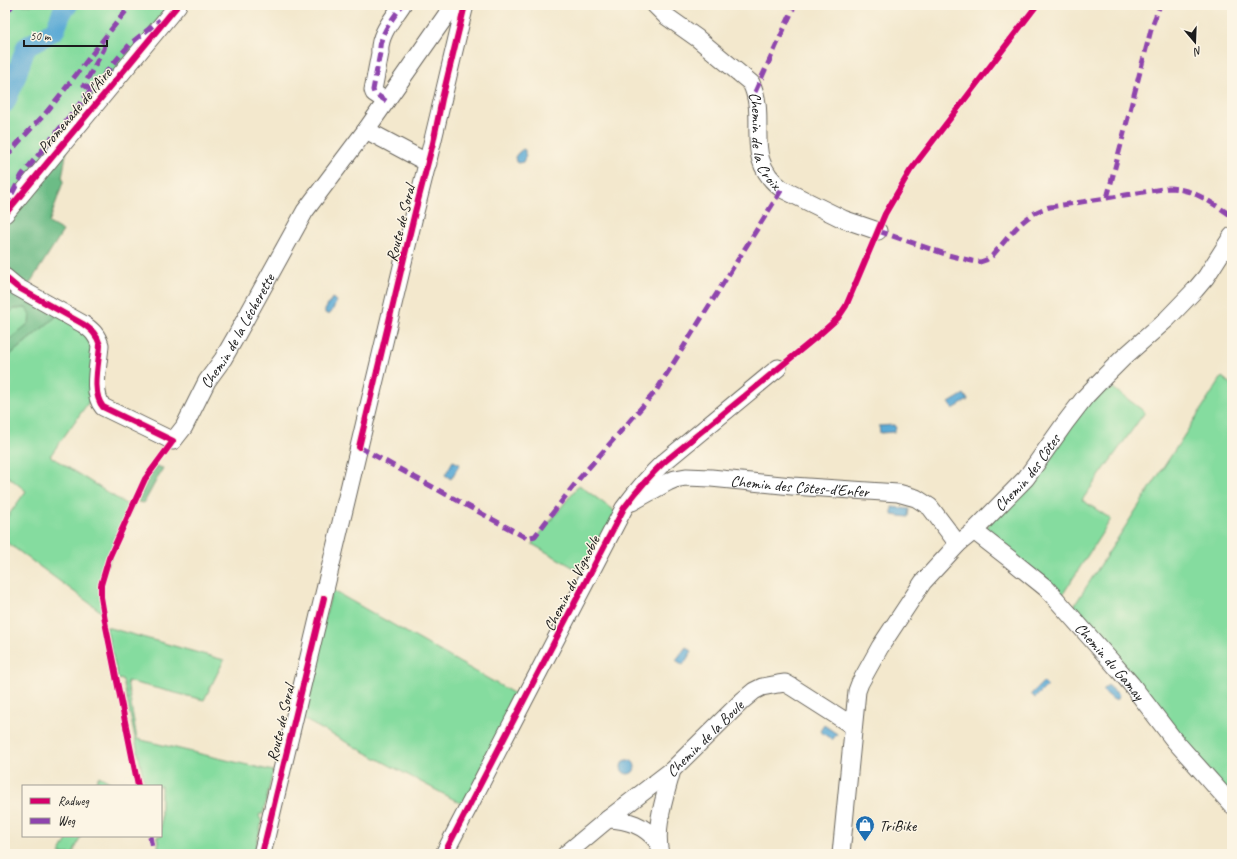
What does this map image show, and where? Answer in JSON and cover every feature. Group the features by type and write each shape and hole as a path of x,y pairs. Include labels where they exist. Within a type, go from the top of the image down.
{"street":[{"name":"Promenade de l'Aire","path":"5,214 178,5"},
{"path":"386,101 374,93 372,87 383,34 402,5"},
{"name":"Chemin de la Croix","path":"655,5 666,16 703,43 751,83 755,92 756,101 758,155 761,164 776,184 782,189 843,219 878,231"},
{"name":"Chemin de la Lécherette","path":"5,277 17,287 92,330 98,338 100,345 96,392 99,402 103,407 173,441 184,427 207,381 232,343 305,211 457,7"},
{"name":"Route de Soral","path":"262,854 428,163 457,7"},
{"path":"366,130 428,163"},
{"name":"Chemin des Côtes","path":"841,854 857,691 880,647 923,582 958,544 974,531 1026,478 1065,423 1090,392 1123,358 1167,319 1196,290 1232,236"},
{"name":"Chemin du Vignoble","path":"444,854 627,504 649,476 663,463 778,368"},
{"name":"Chemin des Côtes-d'Enfer","path":"627,504 668,482 686,477 898,493 916,498 930,507 958,544"},
{"name":"Chemin du Gamay","path":"974,531 1046,588 1121,672 1174,740 1232,805"},
{"name":"Chemin de la Boule","path":"566,854 608,819 672,770 754,691 769,685 785,684 853,726"},
{"path":"659,847 662,811 672,770"},
{"path":"608,819 621,819 631,822 651,833 659,847"}],"green space":[{"path":"13,5 174,5 5,210 5,13"},
{"path":"68,143 62,178 64,179 49,223 63,231 23,294 58,315 5,359 5,343 29,323 30,314 26,308 14,309 5,318 5,220"},
{"path":"27,308 30,314 30,323 5,343 5,318 14,309"},
{"path":"58,315 94,338 93,396 50,456 132,508 104,572 101,585 103,613 5,541 5,520 26,491 5,474 5,359"},
{"path":"1222,377 1232,385 1232,798 1072,609"},
{"path":"1105,382 1145,412 1082,500 1111,519 1061,597 985,529"},
{"path":"156,466 163,468 144,503 138,502 147,480"},
{"path":"579,485 617,513 585,574 532,544"},
{"path":"332,590 522,698 466,806 301,718"},
{"path":"106,627 224,660 204,700 127,681 137,739 273,771 263,814 260,814 259,816 262,822 254,854 153,854 152,851 159,849 157,837 162,837 162,785 145,785 123,680 118,679"},
{"path":"99,776 115,785 94,785"},
{"path":"68,837 81,837 73,854 59,854"}],"water":[{"path":"523,149 525,150 526,155 523,162 518,163 516,162 515,157"},
{"path":"332,298 337,301 329,315 325,313 325,310"},
{"path":"964,394 968,400 953,409 949,403"},
{"path":"894,425 896,428 894,432 880,433 879,426"},
{"path":"453,461 460,464 451,479 445,475"},
{"path":"892,507 909,509 908,517 892,515"},
{"path":"686,647 692,651 683,665 676,660"},
{"path":"1043,682 1047,686 1035,698 1031,694"},
{"path":"1108,685 1119,695 1117,699 1114,700 1102,690"},
{"path":"824,725 837,734 832,740 820,731"},
{"path":"628,760 633,762 635,767 633,772 628,774 623,772 621,767 623,762"}],"waterway":[{"path":"5,103 26,47 55,30 62,12 68,5"}],"marked path":[{"path":"5,13 13,5"},
{"path":"5,158 44,115 131,5"},
{"path":"386,101 374,93 373,90 380,46 381,40 387,28 402,5"},
{"path":"755,92 795,5"},
{"path":"1107,198 1152,26 1160,5"},
{"path":"5,207 22,175 91,90 130,44 160,20"},
{"path":"91,90 84,85 104,49 106,39"},
{"path":"878,231 948,255 980,262 992,256 1025,220 1041,210 1050,207 1169,188 1195,194 1232,216"},
{"path":"359,447 523,536 527,538 535,536 578,480 656,391 782,189"},
{"path":"150,837 153,854"}],"cycle path":[{"path":"5,214 178,5"},
{"path":"359,447 465,5"},
{"path":"444,854 624,508 642,485 663,463 838,318 846,306 885,214 910,171 1037,5"},
{"path":"5,277 17,287 83,324 96,336 100,345 97,394 103,407 173,441 145,479 109,558 101,585 101,597 106,627 138,785"},
{"path":"262,854 324,598"}],"place":[{"name":"TriBike","path":"865,842"}]}
